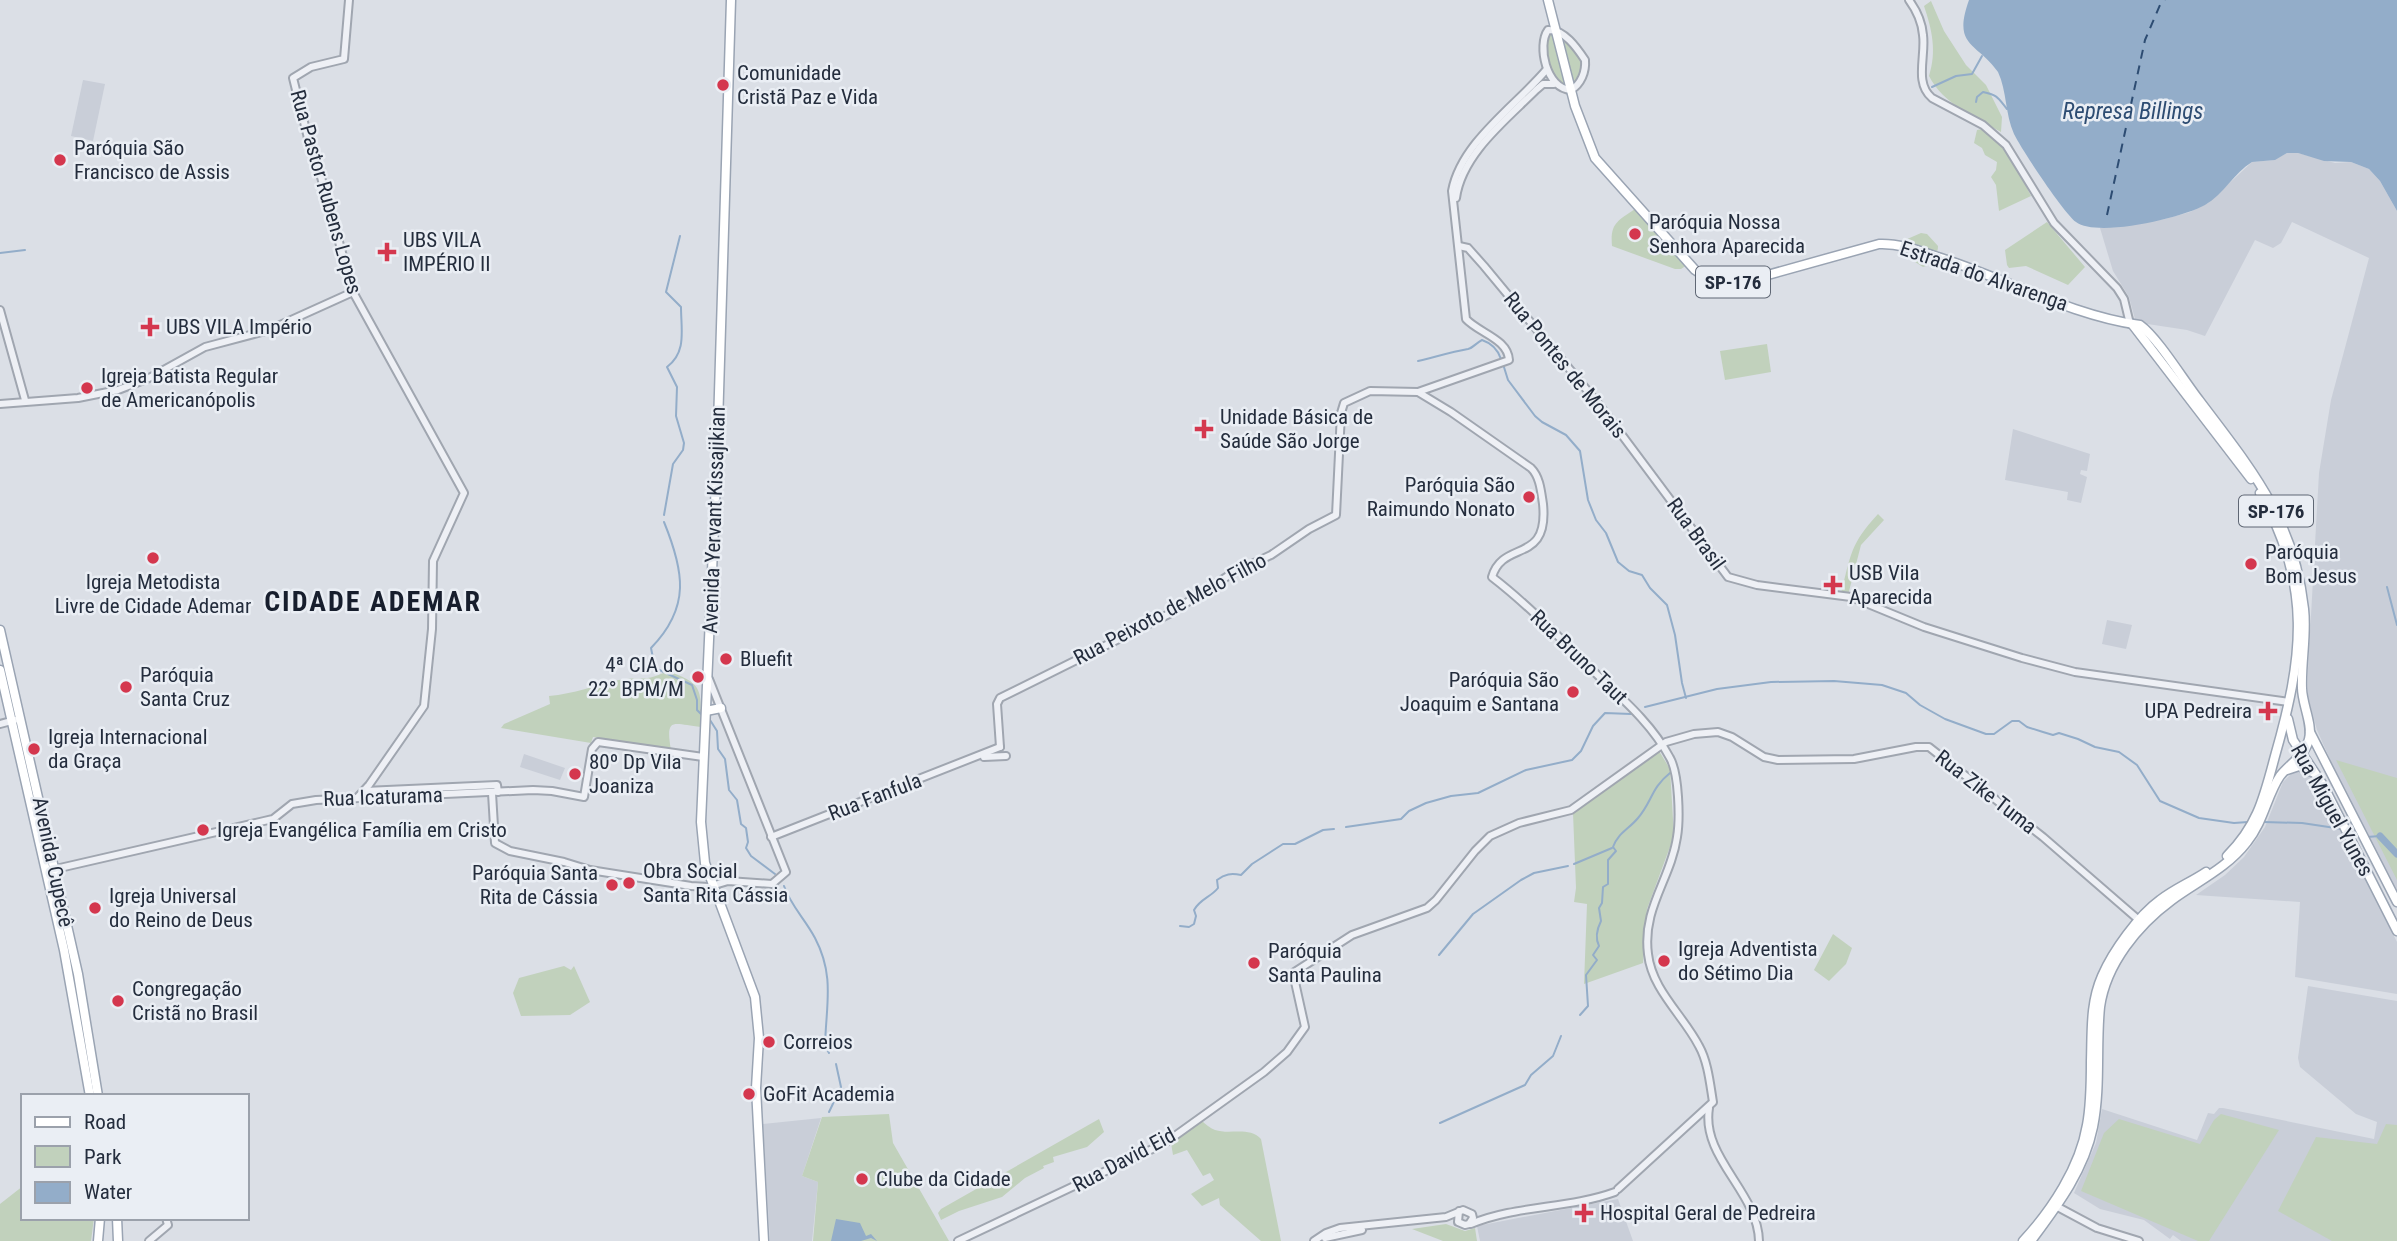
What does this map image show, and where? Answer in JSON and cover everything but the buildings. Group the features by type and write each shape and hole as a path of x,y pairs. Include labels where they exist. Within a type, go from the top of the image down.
{"main road":[{"name":"Avenida Yervant Kissajikian","path":"731,0 702,841 713,884 755,997 760,1042 756,1088 764,1241"},
{"name":"Estrada do Alvarenga","path":"1548,0 1570,90 1595,158 1695,270 1704,276 1728,282 1746,281 1862,248 1879,244 1899,245 1983,272 2106,319 2135,326"},
{"name":"SP-176","path":"2135,326 2253,481 2279,530 2297,598 2298,651 2289,702"},
{"name":"SP-176","path":"2135,326 2248,465 2285,528 2296,561 2305,611 2302,696 2310,732"},
{"name":"Avenida Cupecê","path":"0,630 16,720 50,870 78,974 98,1094"},
{"name":"Avenida Cupecê","path":"0,670 16,720"},
{"name":"Rua Miguel Yunes","path":"2289,702 2300,710 2397,902"},
{"name":"Rua Miguel Yunes","path":"2289,702 2288,726 2293,740 2318,775 2397,930"},
{"path":"2031,1241 2072,1170 2088,1124 2093,1016 2098,987 2116,952 2161,899 2220,862 2248,832 2267,789 2289,702"},
{"path":"706,711 721,708"},
{"path":"2141,923 2220,869 2241,849 2263,817 2276,783 2308,744 2310,732"},
{"path":"2284,772 2299,766 2318,775"},
{"path":"2354,846 2362,844 2382,873"},
{"name":"Avenida Cupecê","path":"50,870 90,1094"},
{"path":"2023,1241 2054,1205"},
{"path":"98,1241 100,1220"},
{"path":"117,1220 118,1241"}],"street":[{"name":"Rua Pastor Rubens Lopes","path":"349,0 344,59 311,67 293,78 353,292 463,497 433,561 432,629 424,706 365,791"},
{"path":"1909,0 1922,28 1922,83 1927,92 1933,98 1983,125 2006,145 2054,223 2117,288 2135,326"},
{"path":"1534,88 1543,84 1554,84 1570,90 1580,80 1586,62 1566,37 1554,30 1548,30 1544,36 1547,69 1554,84"},
{"path":"1418,392 1507,362 1508,354 1500,344 1466,319 1454,203 1461,176 1468,162 1534,88 1547,69"},
{"name":"Rua Pontes de Morais","path":"1459,246 1468,248 1484,266 1601,407 1665,491"},
{"path":"0,404 78,398 118,390 149,378 205,347 269,330 353,292"},
{"path":"0,310 25,400"},
{"name":"Rua Peixoto de Melo Filho","path":"1000,747 997,704 1000,698 1169,614 1231,574 1271,555 1309,529 1336,515 1341,413 1344,403 1370,391 1418,392"},
{"name":"Rua Bruno Taut","path":"1418,392 1471,425 1531,468 1538,478 1542,502 1542,533 1531,545 1499,563 1492,577 1629,704 1670,758 1675,773 1678,824 1673,852 1651,908 1647,933 1648,955 1655,979 1699,1045 1707,1070 1711,1104 1709,1129 1723,1161 1753,1214 1759,1241"},
{"name":"Rua Brasil","path":"1665,491 1728,577 1740,582 1851,597 1919,625 2011,655 2075,672 2289,702"},
{"path":"703,757 595,743 584,797 552,791 495,790 494,838 498,846 510,851 590,870 691,886 728,881 772,884 786,872 707,676"},
{"path":"0,724 16,720"},
{"name":"Rua Zike Tuma","path":"1306,1027 1293,972 1352,935 1423,910 1436,900 1490,836 1519,823 1571,810 1661,744 1694,734 1718,732 1732,737 1764,757 1778,760 1854,759 1909,748 1929,747 2043,837 2141,923"},
{"path":"978,757 1006,756 1000,747"},
{"name":"Rua Fanfula","path":"771,837 1000,747"},
{"name":"Rua Icaturama","path":"365,791 495,790"},
{"name":"Rua Icaturama","path":"50,870 273,819 298,802 495,790"},
{"path":"357,799 365,791"},
{"name":"Rua David Eid","path":"958,1241 1165,1143 1264,1072 1287,1052 1306,1027"},
{"path":"1320,1241 1339,1234 1370,1229 1442,1221 1469,1224 1492,1215 1598,1198 1628,1181 1711,1104"},
{"path":"2054,1205 2097,1228 2139,1241"},
{"path":"1314,1241 1340,1228 1446,1217 1463,1210 1492,1215"},
{"path":"1461,1224 1457,1218 1463,1210"},
{"path":"1463,1210 1473,1218 1469,1224"},
{"path":"149,1241 167,1221"}],"shaded area":[{"path":"83,80 105,84 93,141 71,136"},
{"path":"2287,153 2298,153 2335,163 2351,162 2369,169 2380,181 2397,211 2397,892 2332,764 2317,730 2308,697 2319,473 2331,400 2369,258 2292,222 2281,243 2273,248 2255,240 2205,336 2187,330 2141,323 2135,319 2129,297 2113,271 2100,228 2165,219 2190,212 2208,203 2252,162 2274,160"},
{"path":"2013,429 2090,454 2087,471 2081,470 2080,474 2087,477 2081,503 2067,500 2068,492 2005,480"},
{"path":"2107,620 2132,625 2126,649 2102,644"},
{"path":"524,754 565,768 560,780 520,767"},
{"path":"2298,771 2314,777 2397,942 2397,994 2295,977 2300,902 2196,895 2225,875 2244,857 2265,827 2283,782 2293,772"},
{"path":"2308,986 2397,1001 2397,1241 2181,1241 2173,1235 2170,1239 2144,1220 2100,1209 2074,1193 2096,1143 2102,1109 2197,1140 2208,1113 2214,1114 2219,1108 2374,1139 2377,1122 2356,1114 2300,1067 2298,1058"},
{"path":"821,1118 802,1176 818,1182 812,1241 770,1241 763,1124"},
{"name":"Hospital Geral de Pedreira","path":"1618,1199 1633,1241 1480,1241 1477,1226"}],"green space":[{"path":"1931,1 1944,31 1966,65 1986,85 2002,117 2001,132 1951,102 1929,76 1933,58 1932,41 1924,6"},
{"path":"1549,33 1564,37 1584,60 1575,83 1563,88 1549,62 1546,46"},
{"path":"1982,129 2005,151 2031,196 1999,211 1996,185 1991,177 1997,162 1985,155 1982,148 1974,143 1977,130"},
{"path":"1635,209 1687,265 1675,269 1612,246 1612,233 1616,224"},
{"path":"2047,222 2085,267 2068,285 2026,266 2009,268 2007,265 2005,250"},
{"path":"1921,233 1927,234 1938,246 1934,259 1923,267 1909,258 1901,245 1905,240"},
{"path":"1767,344 1771,372 1725,380 1720,351"},
{"path":"1878,514 1884,520 1861,545 1848,595 1841,593 1857,542"},
{"path":"667,671 695,685 701,705 701,727 678,724 670,727 671,750 593,737 591,743 501,728 504,724 550,704 549,696 619,680 648,678"},
{"path":"1659,751 1670,769 1674,836 1647,909 1643,963 1584,984 1587,904 1574,902 1576,888 1573,813"},
{"path":"2336,760 2397,778 2397,880"},
{"path":"1833,934 1852,948 1846,964 1829,981 1814,970"},
{"path":"564,966 571,970 574,966 590,1002 570,1015 521,1016 513,993 519,978"},
{"name":"Clube da Cidade","path":"889,1114 893,1143 949,1241 813,1241 818,1182 802,1176 822,1117"},
{"path":"2221,1114 2279,1130 2209,1241 2198,1241 2081,1191 2104,1133 2119,1119 2200,1144 2214,1120"},
{"path":"1099,1119 1104,1132 1087,1147 1053,1157 1054,1162 1025,1178 1002,1197 941,1220 938,1213 941,1209"},
{"path":"1201,1120 1215,1130 1251,1133 1261,1139 1281,1241 1261,1241 1220,1205 1219,1198 1202,1206 1191,1194 1214,1180 1210,1173 1203,1176 1187,1150 1173,1155 1171,1143"},
{"path":"2386,1124 2397,1125 2397,1241 2332,1241 2278,1211 2316,1137 2377,1144"},
{"path":"21,1188 21,1220 94,1220 91,1241 0,1241 0,1204"},
{"path":"1446,1224 1465,1231 1475,1228 1477,1241 1443,1241 1412,1229"}],"water":[{"name":"Represa Billings","path":"1969,0 2397,0 2397,211 2380,181 2369,169 2351,162 2324,161 2298,153 2287,153 2275,160 2252,162 2212,200 2194,210 2160,220 2120,227 2102,228 2076,222 2053,194 2014,134 1998,72 1965,36 1963,27"},
{"path":"836,1219 860,1223 866,1236 871,1234 877,1241 871,1238 861,1241 831,1241"}],"waterway":[{"path":"1932,87 1956,76 1972,74 1982,56"},
{"path":"1976,102 1983,92 1992,94 2007,109"},
{"path":"664,515 673,464 683,450 684,443 676,416 677,387 667,367 678,355 682,340 681,307 666,292 680,236"},
{"path":"0,253 25,250"},
{"path":"1418,361 1470,348 1482,340 1494,347 1501,359"},
{"path":"1503,364 1508,380 1535,416 1566,435 1580,451 1588,500 1618,562 1629,571 1642,575 1650,588 1667,605 1686,698"},
{"path":"664,522 676,557 680,588 673,618 651,648 655,668 692,685 697,710 701,714"},
{"path":"2387,587 2397,625"},
{"path":"1645,707 1717,689 1771,682 1834,681 1882,685 1906,693 1920,705 1945,719 1986,734 1994,734 2012,721 2019,721 2027,727 2043,732 2053,735 2059,733 2095,747 2119,752 2137,765 2160,801 2199,818 2234,823 2248,822"},
{"path":"1346,827 1401,819 1409,811 1426,803 1451,796 1478,793 1526,770 1572,760 1581,751 1593,726 1605,713 1631,714"},
{"path":"710,720 717,731 718,749 725,759 729,790 737,800 741,824 746,828 746,848 751,856 775,874"},
{"path":"1580,1015 1588,1006 1586,975 1597,960 1593,955 1599,946 1599,908 1603,887 1608,884 1608,860 1616,851 1613,847 1618,838 1638,818 1659,784 1670,773"},
{"path":"2264,822 2302,823 2342,829"},
{"path":"1180,926 1189,927 1194,924 1194,910 1218,888 1217,880 1220,878 1228,874 1241,875 1252,864 1283,844 1295,844 1323,830 1334,829"},
{"path":"2367,837 2380,836"},
{"path":"2380,836 2397,854"},
{"path":"1574,864 1612,848"},
{"path":"1439,955 1473,914 1521,880 1534,873 1568,866"},
{"path":"784,886 815,938 825,965 828,991 825,1046 829,1053"},
{"path":"1440,1123 1525,1085 1531,1075 1553,1056 1561,1036"},
{"path":"829,1112 841,1087 836,1064"}],"ferry route":[{"path":"2107,215 2145,40 2160,5 2165,0"}],"place":[{"name":"Comunidade Cristã Paz e Vida","path":"723,85"},
{"name":"Paróquia São Francisco de Assis","path":"60,160"},
{"name":"Paróquia Nossa Senhora Aparecida","path":"1635,234"},
{"name":"UBS VILA IMPÉRIO II","path":"387,252"},
{"name":"UBS VILA Império","path":"150,327"},
{"name":"Igreja Batista Regular de Americanópolis","path":"87,388"},
{"name":"Unidade Básica de Saúde São Jorge","path":"1204,429"},
{"name":"Paróquia São Raimundo Nonato","path":"1529,497"},
{"name":"Igreja Metodista Livre de Cidade Ademar","path":"153,558"},
{"name":"Paróquia Bom Jesus","path":"2251,564"},
{"name":"USB Vila Aparecida","path":"1833,585"},
{"name":"Bluefit","path":"726,659"},
{"name":"4ª CIA do 22° BPM/M","path":"698,677"},
{"name":"Paróquia Santa Cruz","path":"126,687"},
{"name":"Paróquia São Joaquim e Santana","path":"1573,692"},
{"name":"UPA Pedreira","path":"2268,711"},
{"name":"Igreja Internacional da Graça","path":"34,749"},
{"name":"80º Dp Vila Joaniza","path":"575,774"},
{"name":"Igreja Evangélica Família em Cristo","path":"203,830"},
{"name":"Obra Social Santa Rita Cássia","path":"629,883"},
{"name":"Paróquia Santa Rita de Cássia","path":"612,885"},
{"name":"Igreja Universal do Reino de Deus","path":"95,908"},
{"name":"Igreja Adventista do Sétimo Dia","path":"1664,961"},
{"name":"Paróquia Santa Paulina","path":"1254,963"},
{"name":"Congregação Cristã no Brasil","path":"118,1001"},
{"name":"Correios","path":"769,1042"},
{"name":"GoFit Academia","path":"749,1094"},
{"name":"Clube da Cidade","path":"862,1179"},
{"name":"Hospital Geral de Pedreira","path":"1584,1213"}],"district":[{"name":"CIDADE ADEMAR","path":"373,601"}]}
